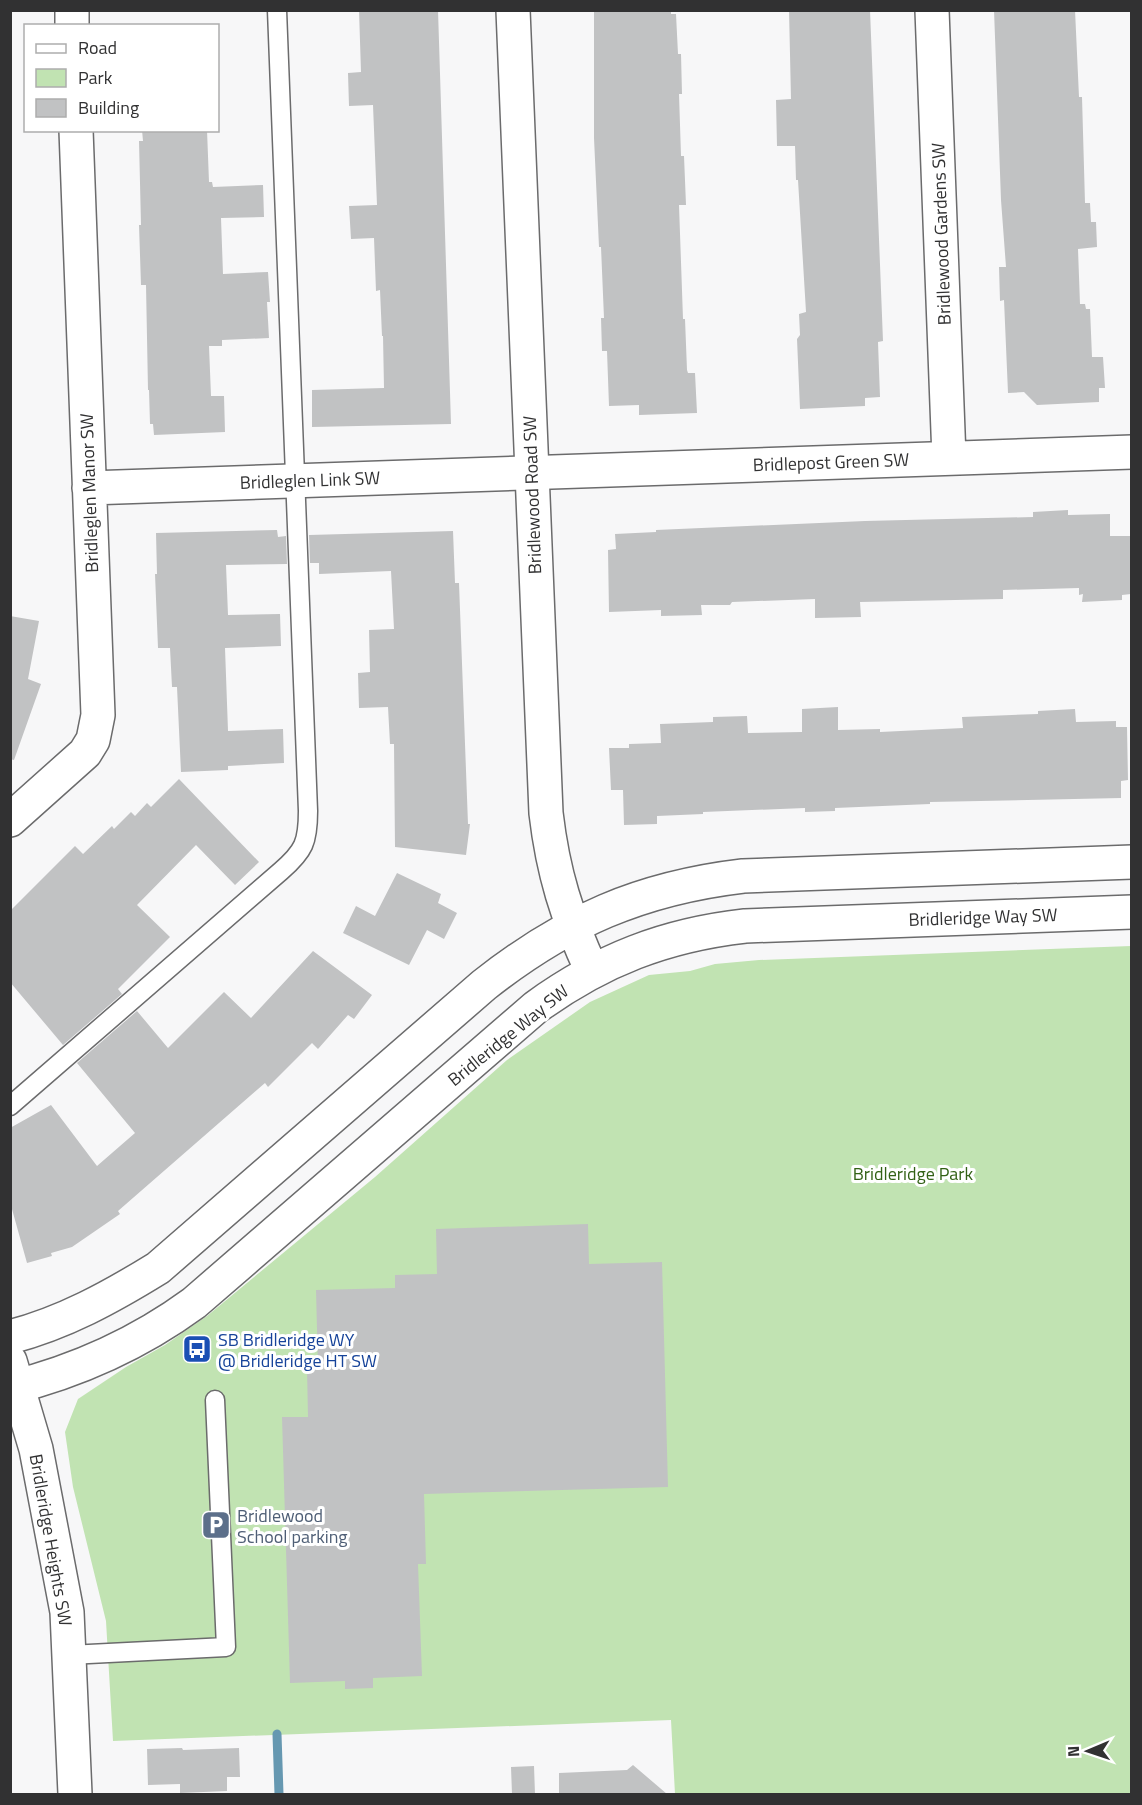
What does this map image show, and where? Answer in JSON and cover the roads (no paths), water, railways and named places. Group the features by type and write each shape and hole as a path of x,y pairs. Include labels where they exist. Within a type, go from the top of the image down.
{"street":[{"name":"Bridlewood Road SW","path":"513,10 530,473 546,813 554,867 572,926 592,972"},
{"name":"Bridlewood Gardens SW","path":"932,10 949,458"},
{"name":"Bridleglen Manor SW","path":"10,820 75,764 89,746 96,729 97,704 76,132"},
{"name":"Bridlepost Green SW","path":"530,473 1131,452"},
{"name":"Bridleglen Link SW","path":"89,488 530,473"},
{"path":"10,1337 77,1314 158,1268 484,985 509,966 572,926 609,909 662,890 705,880 734,877 1131,862"},
{"name":"Bridleridge Way SW","path":"12,1378 53,1377 78,1368 117,1351 170,1320 194,1303 536,1007 567,985 650,946 704,932 745,926 1131,912"},
{"name":"Bridleridge Heights SW","path":"12,1378 36,1449 67,1612 75,1794"}],"lane":[{"path":"10,1106 296,858 306,843 308,811 278,10"},
{"path":"69,1655 226,1647 215,1400"}],"waterway":[{"path":"277,1734 279,1794"}],"place":[{"name":"SB Bridleridge WY @ Bridleridge HT SW","path":"197,1349"},
{"name":"Bridlewood School parking","path":"216,1525"}],"park label":[{"name":"Bridleridge Park","path":"913,1173"}]}
